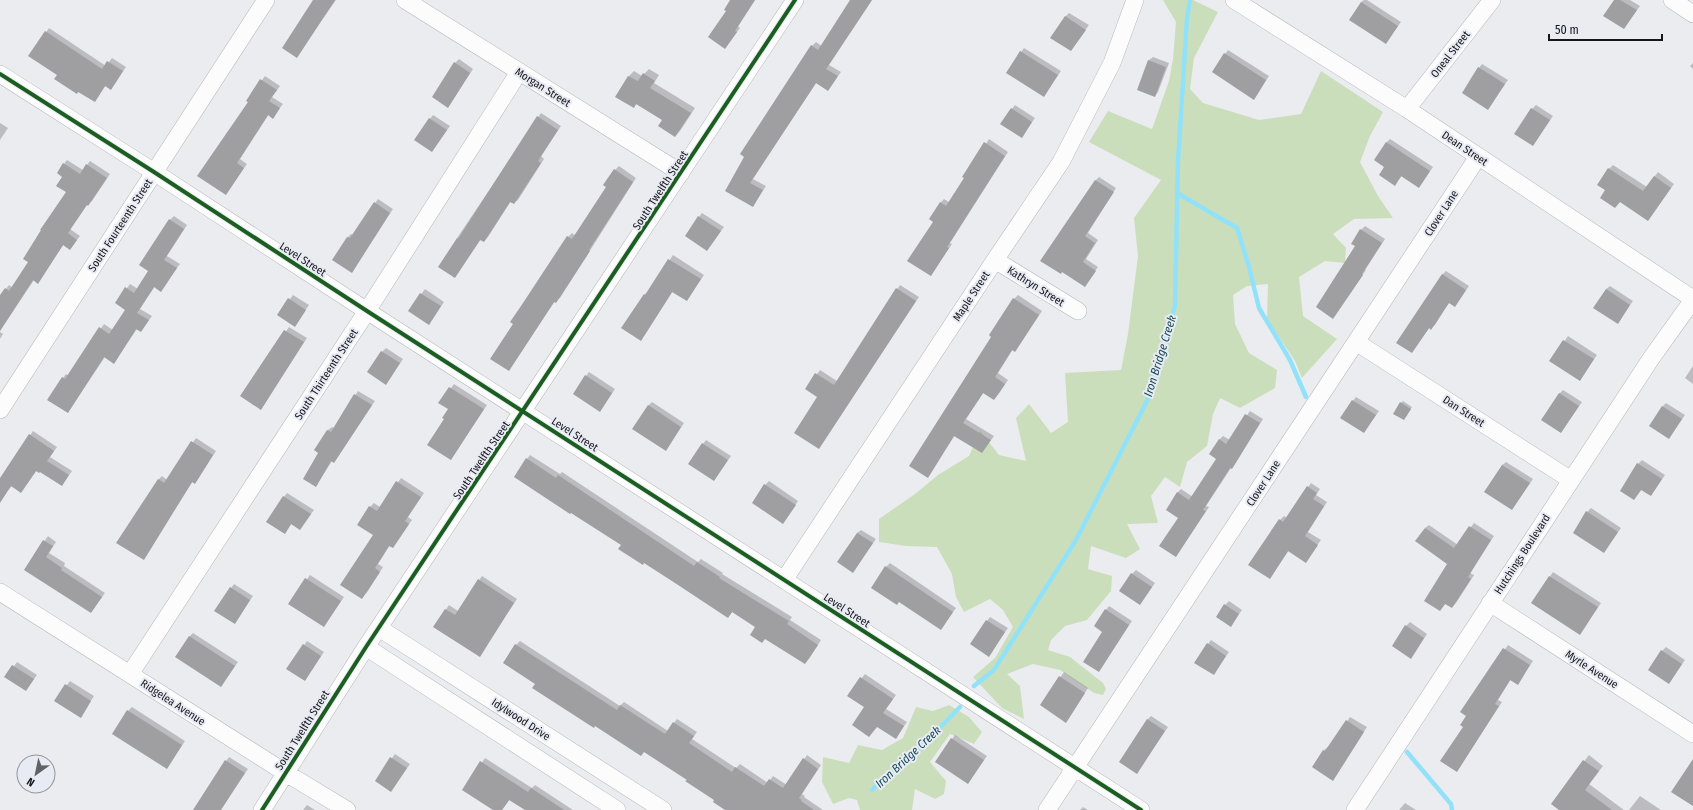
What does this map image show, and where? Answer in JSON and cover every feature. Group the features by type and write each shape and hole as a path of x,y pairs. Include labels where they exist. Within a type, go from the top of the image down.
{"street":[{"name":"South Fourteenth Street","path":"0,410 266,0"},
{"name":"Morgan Street","path":"405,0 681,173"},
{"name":"South Twelfth Street","path":"262,810 366,647 524,412 795,0"},
{"name":"Maple Street","path":"784,580 1061,162 1112,63 1135,0"},
{"name":"Dean Street","path":"1234,0 1407,109 1693,300"},
{"name":"Oneal Street","path":"1407,109 1492,0"},
{"path":"1672,0 1693,14"},
{"name":"South Thirteenth Street","path":"130,674 367,311 519,72"},
{"name":"Level Street","path":"0,74 1141,810"},
{"name":"Clover Lane","path":"1047,810 1478,157"},
{"name":"Kathryn Street","path":"995,260 1078,311"},
{"name":"Hutchings Boulevard","path":"1355,810 1652,357 1693,300"},
{"name":"Dan Street","path":"1356,342 1571,480"},
{"name":"Ridgelea Avenue","path":"0,592 347,810"},
{"name":"Myrle Avenue","path":"1490,603 1693,734"},
{"name":"Idylwood Drive","path":"379,628 663,810"},
{"path":"366,647 617,810"}],"green space":[{"path":"1163,0 1193,0 1218,12 1194,58 1190,89 1203,103 1259,120 1301,114 1321,71 1383,112 1370,136 1360,162 1378,196 1393,218 1354,219 1333,234 1346,248 1345,263 1325,261 1299,277 1303,316 1337,339 1302,378 1295,361 1267,319 1268,284 1247,286 1233,295 1235,324 1249,353 1277,370 1275,388 1240,408 1220,398 1213,414 1207,446 1187,462 1180,487 1165,477 1151,496 1158,523 1127,524 1140,549 1126,558 1091,546 1088,569 1112,576 1111,591 1087,620 1065,626 1051,640 1048,650 1070,657 1103,683 1106,689 1103,695 1094,693 1060,670 1033,664 1007,674 1020,686 1024,719 1002,708 973,677 995,658 1013,627 1003,610 990,599 964,612 956,597 952,574 937,547 906,546 879,542 879,519 915,494 938,475 969,456 980,431 999,455 1026,461 1016,418 1029,404 1051,433 1068,422 1065,373 1121,370 1128,334 1138,256 1134,218 1161,180 1089,142 1108,111 1152,129 1169,81 1173,59 1176,22"},
{"path":"949,705 969,717 982,732 974,744 950,734 930,762 946,781 944,794 935,799 915,789 912,810 860,810 857,800 849,798 833,804 822,782 823,757 849,763 858,745 882,750 903,738 916,707 933,711"}],"building":[{"path":"313,0 335,0 297,58 282,48"},
{"path":"730,0 755,0 735,31 737,32 725,49 708,37 726,11 724,10"},
{"path":"850,0 872,0 826,69 838,76 828,91 816,83 750,183 763,190 753,207 725,191 744,157 740,154 811,45 818,50"},
{"path":"1614,0 1620,0 1637,10 1624,29 1603,16"},
{"path":"1361,2 1398,26 1386,44 1349,20"},
{"path":"1065,16 1086,30 1071,51 1050,38"},
{"path":"45,31 102,69 107,61 123,71 111,90 105,86 95,102 78,92 77,94 54,79 57,75 28,56"},
{"path":"1020,51 1058,75 1044,97 1006,73"},
{"path":"1224,53 1266,80 1254,100 1212,72"},
{"path":"1148,60 1166,67 1155,97 1137,90"},
{"path":"454,62 470,73 448,108 432,97"},
{"path":"1478,67 1505,84 1488,110 1462,93"},
{"path":"643,73 655,81 650,88 691,113 675,137 658,126 662,120 636,104 634,108 615,97 628,76 638,81"},
{"path":"260,79 277,90 269,101 280,108 273,119 268,115 237,163 244,168 226,195 197,176 248,102 246,101"},
{"path":"1011,108 1032,122 1022,138 1000,124"},
{"path":"1531,108 1550,120 1533,146 1514,134"},
{"path":"537,116 558,130 538,161 541,163 514,204 510,202 484,242 480,240 455,278 438,267 457,238 458,239"},
{"path":"429,118 447,130 432,152 414,140"},
{"path":"984,142 1005,156 947,247 949,248 931,276 907,261 933,222 929,219 940,202 946,206"},
{"path":"1386,142 1430,171 1419,188 1401,176 1395,186 1379,175 1384,167 1374,160"},
{"path":"63,163 80,174 86,164 107,178 68,233 77,240 70,250 63,245 38,284 33,280 0,331 0,295 5,288 9,291 28,262 23,259 40,230 66,192 56,186 62,177 57,173"},
{"path":"1608,168 1643,191 1654,176 1671,188 1648,221 1620,202 1615,208 1600,198 1605,190 1597,185"},
{"path":"614,169 633,182 579,268 556,303 554,302 509,371 490,359 513,324 510,322 567,236 572,239 606,187 603,185"},
{"path":"1095,180 1114,192 1085,236 1095,243 1083,262 1096,271 1085,287 1062,272 1061,274 1040,261"},
{"path":"374,202 390,213 352,273 332,260 347,237 350,238"},
{"path":"698,216 721,231 707,251 685,236"},
{"path":"169,219 184,229 164,260 177,268 161,292 154,287 137,313 149,320 141,332 136,329 114,364 104,357 68,413 47,400 62,377 65,379 99,327 109,334 125,310 115,303 125,287 134,293 148,271 139,265"},
{"path":"1360,229 1382,243 1362,274 1363,275 1333,319 1316,307 1355,246 1351,244"},
{"path":"668,259 701,279 687,301 672,292 641,341 621,328 644,294 645,295"},
{"path":"1442,274 1466,290 1455,307 1449,303 1431,330 1429,328 1412,353 1396,343"},
{"path":"896,288 916,301 819,449 794,433 817,397 805,389 815,373 834,385"},
{"path":"1606,289 1630,305 1618,324 1593,308"},
{"path":"420,293 441,306 429,325 408,311"},
{"path":"288,298 306,310 295,327 277,315"},
{"path":"1013,298 1039,315 1015,352 1012,350 995,377 1005,384 994,400 983,393 963,423 991,440 982,453 954,436 928,478 909,466 991,337 989,335"},
{"path":"284,330 304,342 261,410 240,396"},
{"path":"1563,340 1594,359 1580,381 1549,361"},
{"path":"381,351 400,363 386,385 367,372"},
{"path":"585,375 612,393 600,412 573,394"},
{"path":"449,387 484,409 451,460 427,445 444,419 442,418 448,409 438,403"},
{"path":"1559,393 1579,406 1561,433 1541,420"},
{"path":"354,394 372,405 334,463 331,461 316,487 303,479 318,453 314,450 327,430 331,432"},
{"path":"1352,400 1376,415 1364,433 1340,418"},
{"path":"1400,402 1411,409 1404,420 1393,414"},
{"path":"648,405 681,427 666,451 632,429"},
{"path":"1662,406 1682,419 1669,439 1649,426"},
{"path":"1245,414 1260,423 1232,469 1230,468 1203,510 1206,511 1176,557 1159,546 1178,518 1166,510 1177,492 1189,500 1216,459 1209,454 1219,439 1226,444"},
{"path":"29,434 54,451 47,461 69,475 62,486 36,471 21,493 11,486 0,503 0,478"},
{"path":"191,441 213,455 195,484 192,482 144,560 116,543 158,479 164,483"},
{"path":"702,443 728,460 714,481 688,464"},
{"path":"526,458 556,478 558,475 694,566 697,562 720,577 719,578 789,621 787,624 818,645 805,664 765,639 762,643 750,635 755,627 732,612 728,618 644,563 643,565 618,549 621,545 514,477"},
{"path":"1637,463 1662,479 1651,496 1641,490 1634,500 1620,491"},
{"path":"1502,465 1530,483 1512,510 1484,492"},
{"path":"396,481 421,497 405,521 409,524 393,548 389,546 375,568 380,572 362,599 340,585 373,535 357,525 369,506 377,511"},
{"path":"764,484 796,505 783,524 752,503"},
{"path":"1307,486 1317,493 1313,499 1324,506 1305,536 1318,545 1306,563 1288,551 1270,579 1248,565 1279,519 1283,522"},
{"path":"283,496 311,514 300,530 291,524 285,534 266,522"},
{"path":"1586,511 1618,532 1604,553 1573,533"},
{"path":"1469,526 1491,540 1468,577 1471,579 1452,608 1445,604 1440,611 1424,601 1447,564 1415,541 1425,528 1454,548"},
{"path":"857,533 873,543 853,573 837,562"},
{"path":"43,540 53,546 46,557 62,568 61,570 102,597 91,613 24,570"},
{"path":"885,566 953,612 941,630 899,602 897,605 871,588"},
{"path":"1131,573 1152,587 1140,605 1119,591"},
{"path":"1549,576 1598,607 1580,635 1531,603"},
{"path":"305,578 341,601 324,627 288,604"},
{"path":"478,579 514,603 480,657 433,627 445,609 455,615"},
{"path":"230,587 250,600 235,624 214,611"},
{"path":"1224,604 1239,614 1231,627 1216,617"},
{"path":"1105,609 1129,625 1099,672 1083,662 1102,632 1094,626"},
{"path":"986,620 1005,632 989,657 970,644"},
{"path":"1405,625 1424,638 1411,659 1392,646"},
{"path":"189,636 235,666 221,687 175,657"},
{"path":"1207,643 1226,656 1214,675 1194,663"},
{"path":"303,644 321,656 305,681 286,669"},
{"path":"515,644 617,710 620,705 665,734 673,722 694,736 689,743 732,772 735,767 764,786 769,779 783,788 803,758 818,769 799,798 814,810 725,810 713,802 714,800 685,781 687,780 644,752 641,756 532,688 535,684 503,663"},
{"path":"1503,648 1530,665 1518,685 1510,680 1495,704 1499,706 1457,772 1440,761 1463,727 1460,725 1466,716 1460,712"},
{"path":"1661,650 1682,664 1669,684 1648,670"},
{"path":"12,665 34,679 26,691 4,677"},
{"path":"1059,676 1085,693 1066,723 1040,705"},
{"path":"860,677 893,699 883,713 904,726 896,739 877,727 869,737 852,725 864,707 847,696"},
{"path":"65,684 91,701 81,718 54,701"},
{"path":"127,710 182,745 167,769 112,734"},
{"path":"1147,719 1165,731 1137,774 1119,762"},
{"path":"1346,720 1364,732 1333,781 1312,767"},
{"path":"951,738 984,760 968,784 935,762"},
{"path":"390,757 407,768 391,792 375,781"},
{"path":"1693,759 1693,806 1671,792"},
{"path":"225,760 245,773 221,810 193,810"},
{"path":"1583,760 1599,771 1585,790 1612,810 1559,810 1551,804"},
{"path":"480,761 528,792 531,788 564,810 525,810 509,800 502,810 493,810 462,790"}],"waterway":[{"name":"Iron Bridge Creek","path":"974,686 994,670 1076,540 1149,397 1175,306 1178,161 1187,18 1190,0"},
{"path":"1177,193 1237,228 1249,267 1259,308 1290,360 1306,397"},
{"name":"Iron Bridge Creek","path":"872,790 888,774 908,760 960,707"},
{"path":"1407,752 1451,804 1452,810"}],"cycle path":[{"path":"262,810 366,647 795,0"},
{"path":"0,74 1141,810"}]}
